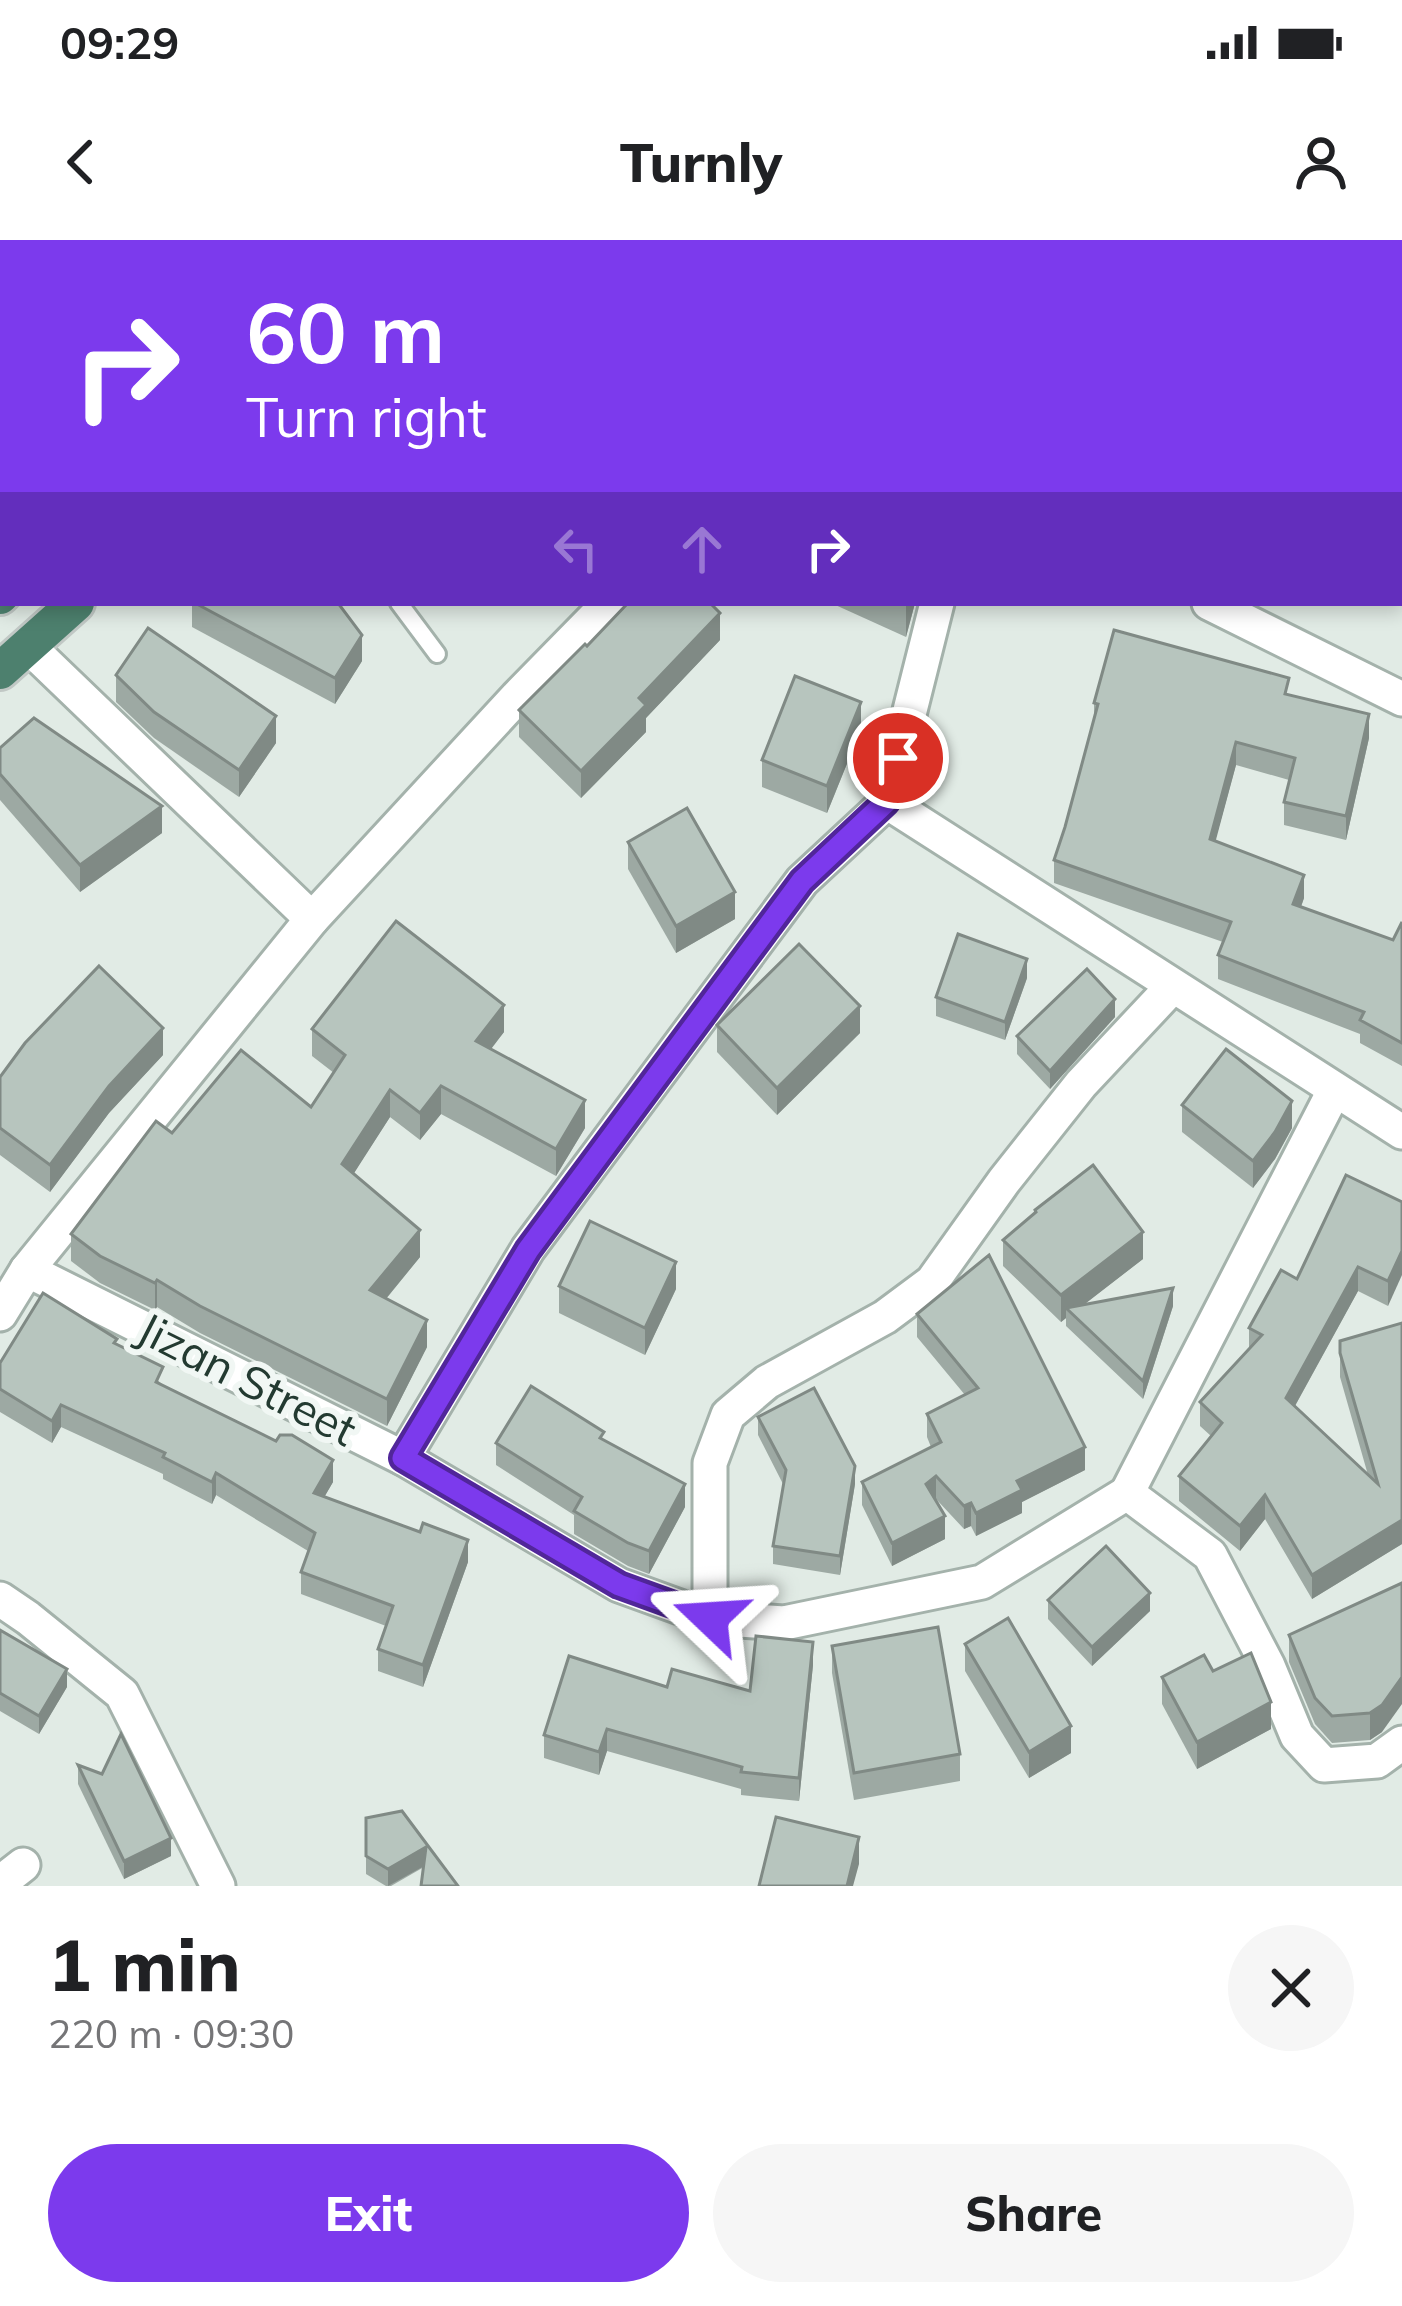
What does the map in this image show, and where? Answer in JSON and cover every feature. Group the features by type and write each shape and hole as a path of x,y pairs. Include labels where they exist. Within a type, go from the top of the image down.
{"highway":[{"path":"0,671 73,606"}],"street":[{"path":"0,1314 27,1270 312,919 606,606"},
{"path":"403,1458 528,1250 802,881 886,802 936,606"},
{"path":"1215,606 1402,699"},
{"path":"28,646 312,919"},
{"path":"886,802 1402,1132"},
{"path":"710,1618 710,1463 728,1415 767,1382 885,1318 932,1282 1081,1084 1172,987"},
{"path":"1334,1091 1126,1493 1210,1555 1268,1666 1297,1736 1324,1765 1377,1761 1402,1743"},
{"name":"Jizan Street","path":"27,1270 403,1458 619,1585 710,1618 784,1624 982,1582 1126,1493"},
{"path":"0,1599 122,1694 218,1886"}],"lane":[{"path":"401,606 437,654"}],"building":[{"path":"201,606 340,606 362,635 335,678"},
{"path":"625,606 713,606 720,613 639,698 646,705 581,771 519,710"},
{"path":"148,628 276,716 239,770 154,712 116,675"},
{"path":"1114,630 1289,678 1285,694 1369,714 1346,816 1284,802 1295,758 1236,742 1210,839 1304,875 1293,904 1393,940 1402,922 1402,1043 1360,1020 1364,1012 1218,955 1231,922 1054,860"},
{"path":"795,676 861,702 827,786 762,760"},
{"path":"34,718 162,806 80,865 0,774 0,748"},
{"path":"687,808 735,892 676,926 628,842"},
{"path":"396,921 504,1005 476,1041 585,1100 556,1149 441,1086 420,1113 390,1090 342,1164 420,1230 370,1290 427,1320 387,1399 157,1280 100,1256 71,1234 156,1121 172,1133 241,1050 311,1107 345,1055 312,1029"},
{"path":"958,934 1027,959 1005,1022 936,997"},
{"path":"799,944 860,1006 777,1088 717,1025"},
{"path":"99,966 163,1028 109,1086 50,1165 0,1128 0,1077 25,1043"},
{"path":"1087,969 1115,999 1050,1071 1017,1036"},
{"path":"1226,1049 1292,1101 1253,1161 1182,1105"},
{"path":"1093,1165 1143,1232 1061,1295 1003,1240"},
{"path":"1346,1175 1402,1202 1402,1251 1388,1281 1358,1267 1286,1398 1378,1484 1340,1341 1402,1323 1402,1520 1312,1575 1265,1495 1240,1526 1179,1476 1222,1423 1200,1402 1262,1335 1249,1328 1281,1270 1297,1279"},
{"path":"590,1221 676,1262 645,1328 559,1286"},
{"path":"989,1255 1085,1447 1017,1481 1022,1490 976,1513 971,1503 964,1506 936,1476 926,1484 945,1516 892,1543 862,1482 941,1442 927,1414 978,1388 917,1314"},
{"path":"1173,1288 1143,1381 1066,1308"},
{"path":"43,1293 117,1339 114,1343 163,1367 156,1382 276,1441 280,1435 292,1435 333,1460 314,1493 420,1532 423,1523 468,1540 423,1665 378,1649 393,1606 301,1572 315,1533 216,1473 212,1482 163,1457 165,1453 61,1405 52,1421 0,1389 0,1363"},
{"path":"531,1386 604,1432 600,1438 685,1484 649,1551 574,1511 582,1497 496,1443"},
{"path":"814,1388 855,1466 840,1556 773,1546 786,1470 758,1417"},
{"path":"1106,1546 1150,1593 1092,1647 1048,1600"},
{"path":"1402,1583 1402,1677 1382,1705 1370,1713 1332,1716 1315,1698 1289,1635"},
{"path":"1008,1618 1071,1726 1029,1752 965,1644"},
{"path":"938,1627 960,1754 854,1773 832,1646"},
{"path":"0,1630 67,1669 39,1716 0,1693"},
{"path":"756,1636 813,1642 799,1778 741,1772 742,1767 607,1729 599,1752 544,1735 569,1656 667,1687 672,1669 750,1691"},
{"path":"1251,1653 1271,1702 1197,1742 1162,1677 1204,1655 1213,1671"},
{"path":"121,1734 171,1838 124,1861 78,1765 102,1774"},
{"path":"402,1811 458,1886 421,1886 426,1847 388,1869 366,1856 366,1818"},
{"path":"776,1817 859,1837 847,1886 759,1886"}],"route":[{"path":"710,1618 619,1585 403,1458 528,1250 802,881 886,802 898,758"}]}
